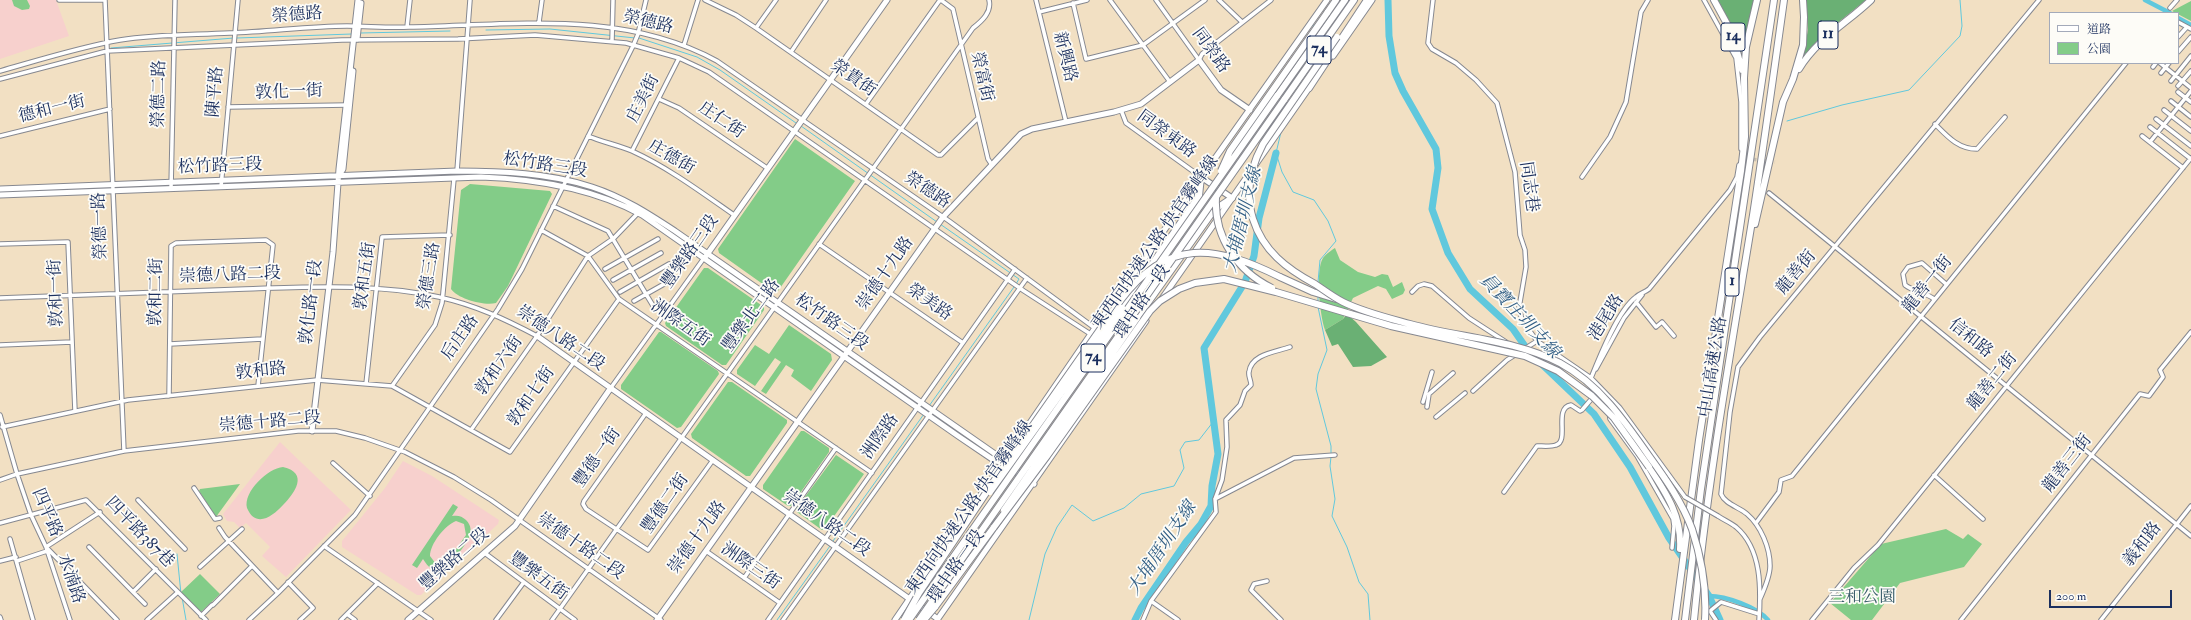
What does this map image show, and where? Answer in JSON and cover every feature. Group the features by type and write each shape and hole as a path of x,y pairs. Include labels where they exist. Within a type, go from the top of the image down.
{"highway":[{"path":"1282,294 1253,276 1233,256 1218,225 1216,209 1217,184 1230,151 1336,0"},
{"name":"東西向快速公路 快官霧峰線","path":"909,620 1345,0"},
{"name":"東西向快速公路 快官霧峰線","path":"919,620 1354,0"},
{"path":"1343,302 1306,280 1276,258 1256,228 1250,210 1248,193 1254,162 1262,144 1362,0"},
{"name":"74","path":"1309,88 1367,0"},
{"name":"14","path":"1714,0 1732,33 1744,78"},
{"path":"1675,620 1681,561 1743,151 1745,130 1744,78 1746,47 1757,0"},
{"name":"中山高速公路","path":"1685,620 1688,582 1774,0"},
{"name":"中山高速公路","path":"1694,620 1698,573 1784,0"},
{"path":"1738,301 1779,118 1803,45 1803,0"},
{"name":"11","path":"1793,79 1812,51 1871,0"},
{"name":"74","path":"904,620 919,593 971,515 998,484 1199,196 1202,177"},
{"name":"74","path":"924,620 994,527 1009,501 1214,210 1232,198"},
{"path":"971,515 1130,287 1158,265 1168,260 1189,254 1205,252 1225,254 1248,262 1313,292 1411,324 1506,344 1530,351 1561,364 1588,382 1622,417 1661,472 1682,509 1691,528 1705,579 1705,620"},
{"path":"994,527 1043,462 1132,335 1160,301 1180,289 1209,280 1236,281 1391,326 1505,350 1547,365 1576,382 1614,418 1672,502 1681,561"}],"street":[{"path":"59,0 105,0"},
{"name":"榮德一路","path":"105,0 124,451"},
{"name":"榮德二路","path":"171,189 175,0"},
{"name":"陳平路","path":"222,184 238,0"},
{"name":"敦化路一段","path":"312,431 338,182 339,176 343,169 358,0"},
{"name":"敦化路一段","path":"356,26 361,0"},
{"path":"407,27 410,0"},
{"path":"457,171 470,0"},
{"path":"540,22 542,0"},
{"path":"612,41 613,0"},
{"name":"后庄路","path":"249,620 278,594 288,582 356,514 370,496 398,450 513,287 633,46 638,34 646,0"},
{"path":"684,45 698,0"},
{"name":"榮貴街","path":"704,0 736,15 756,28 901,129 941,155 978,118"},
{"path":"756,28 776,0"},
{"path":"791,52 826,0"},
{"name":"豐樂路三段","path":"519,520 610,389 887,0"},
{"path":"866,104 941,0"},
{"name":"榮富街","path":"941,0 953,9 960,46 988,159 992,164"},
{"name":"豐樂北二路","path":"552,620 960,46 973,28 987,14 990,5 989,0"},
{"name":"新興路","path":"1036,0 1066,122"},
{"path":"1039,12 1087,0"},
{"path":"1110,0 1170,82"},
{"name":"同榮路","path":"1156,0 1221,90 1250,110"},
{"path":"1073,3 1086,59 1143,45 1205,0"},
{"path":"1220,0 1242,22"},
{"path":"1199,60 1202,54 1271,0"},
{"name":"環中路一段","path":"895,620 1095,328 1327,0"},
{"name":"環中路一段","path":"937,620 1034,484 1232,198 1372,0"},
{"name":"同志巷","path":"1433,0 1428,43 1432,49 1456,63 1476,80 1497,103 1515,172 1520,235 1525,250 1526,267 1519,308 1522,320 1537,342 1591,378"},
{"path":"1582,177 1610,137 1626,102 1641,12 1648,0"},
{"name":"港尾路","path":"1591,378 1601,351 1619,318 1636,296 1642,295 1730,190 1737,177 1742,125 1739,71 1736,58 1704,0"},
{"name":"龍善街","path":"1760,599 1770,568 1767,545 1756,523 1747,514 1723,498 1721,494 1730,412 1738,367 1760,337 2039,0"},
{"path":"2170,8 2177,0"},
{"name":"榮德路","path":"0,71 118,41 174,34 235,33 356,26 468,26 540,22 612,27 684,45 717,61 943,217 1013,272 1027,278 1127,350"},
{"path":"2179,23 2191,29"},
{"path":"2179,36 2187,27"},
{"name":"榮德路","path":"0,78 107,51 174,47 355,40 467,39 535,35 612,41 633,46 679,58 709,72 1017,286 1123,356"},
{"path":"2179,51 2191,37"},
{"path":"2171,80 2191,56"},
{"name":"庄美街","path":"632,152 679,58"},
{"name":"崇德十九路","path":"659,619 934,229 943,217 992,164 1021,134 1032,129 1121,110 1141,104 1199,60"},
{"name":"龍善一街","path":"1756,523 1779,492 1781,480 1792,476 2125,64"},
{"path":"2150,142 2191,90 2161,64"},
{"path":"2161,73 2168,64"},
{"path":"2178,86 2191,71"},
{"path":"2178,92 2191,102"},
{"name":"庄仁街","path":"658,99 679,108 767,168"},
{"path":"2171,101 2191,117"},
{"name":"敦化一街","path":"228,107 348,105"},
{"name":"德和一街","path":"0,136 110,109"},
{"name":"同榮東路","path":"1121,110 1123,118 1129,126 1202,177"},
{"path":"2164,110 2191,131"},
{"path":"1935,124 1950,139 1965,149 1976,149 2005,117"},
{"path":"2156,119 2191,146"},
{"path":"2150,127 2191,158"},
{"name":"庄德街","path":"588,136 632,152 679,177 734,215"},
{"path":"2142,136 2183,168"},
{"name":"龍善二街","path":"1812,620 1854,568 1878,545 2191,158"},
{"name":"松竹路三段","path":"0,189 171,189 339,176 457,171 506,173 565,181 593,187 624,200 661,222 774,308 932,410 998,456 1002,462 1034,484"},
{"path":"1202,177 1232,198"},
{"name":"松竹路三段","path":"0,195 171,183 222,184 493,178 584,190 606,198 638,213 706,256 778,303 929,416 994,461 1002,462"},
{"name":"榮德三路","path":"392,386 435,325 444,298 454,179"},
{"name":"信和路","path":"1769,194 2191,536"},
{"path":"553,206 608,231 614,238 655,308 662,303"},
{"path":"588,256 614,238 638,213"},
{"name":"洲際五街","path":"541,230 588,256 619,298 872,473"},
{"name":"敦和五街","path":"366,384 382,237 450,235"},
{"path":"605,269 658,239"},
{"name":"敦和二街","path":"169,396 170,249 173,244 266,240 272,245 267,289"},
{"name":"敦和一街","path":"0,244 68,242 75,411"},
{"name":"榮美路","path":"820,244 963,343"},
{"path":"613,280 661,253"},
{"name":"敦和六街","path":"471,430 537,336 588,256"},
{"path":"1934,299 1927,294 1919,293 1905,285 1903,274 1908,267 1922,263 1946,284"},
{"path":"620,292 669,264"},
{"name":"洲際路","path":"768,620 1013,272"},
{"name":"洲際路","path":"783,620 832,545 929,416 1017,286 1027,278"},
{"path":"634,301 673,279"},
{"path":"1412,292 1418,286 1424,284 1432,286 1469,318 1519,353"},
{"name":"崇德八路二段","path":"0,298 328,287 376,288 413,292 444,298 495,314 537,336 937,620"},
{"path":"258,386 267,289"},
{"path":"1642,295 1624,318 1610,348 1591,378 1636,428 1685,497 1736,527 1753,550 1757,567 1760,599 1759,620"},
{"name":"敦和七街","path":"510,452 572,362 619,298"},
{"path":"1636,302 1656,327 1662,322 1674,336"},
{"name":"龍善三街","path":"1961,620 2140,394 2149,396 2162,380 2163,377 2160,370 2191,332"},
{"path":"170,344 262,339"},
{"path":"0,345 72,342"},
{"path":"1473,391 1507,360 1537,342"},
{"path":"1143,620 1151,602 1216,512 1216,499 1222,480 1227,447 1226,420 1240,405 1245,391 1251,385 1248,373 1252,362 1257,358 1290,347"},
{"path":"1423,402 1432,372"},
{"path":"1427,406 1429,394 1453,373"},
{"name":"敦和路","path":"2,427 122,401 317,380 392,386 510,452"},
{"path":"1504,492 1537,446 1557,445 1560,443 1563,434 1562,418 1567,407 1571,405 1580,410 1583,409 1600,388"},
{"path":"1436,417 1464,393"},
{"path":"1614,403 1610,408 1609,416 1637,456 1667,507 1677,528 1672,548"},
{"name":"豐德一街","path":"616,529 583,504 646,413"},
{"name":"四平路","path":"0,415 2,427 16,474 31,515 46,549 117,620"},
{"name":"崇德十路二段","path":"0,480 16,474 124,451 312,431 336,432 365,438 398,450 454,477 519,520 659,619"},
{"path":"744,578 836,448"},
{"path":"1216,499 1294,458 1335,456"},
{"name":"豐德二街","path":"616,529 646,550 650,550 713,460"},
{"path":"333,463 370,496"},
{"path":"1934,475 1983,519"},
{"path":"194,488 216,519 220,518"},
{"name":"四平路387巷","path":"31,515 86,500 100,512 206,620"},
{"path":"138,500 185,549"},
{"name":"義和路","path":"2101,620 2191,506"},
{"path":"0,561 16,559 46,549 100,512"},
{"path":"0,523 31,515"},
{"name":"豐樂路二段","path":"408,620 486,554 519,520"},
{"path":"219,528 229,541 278,594"},
{"path":"200,567 242,529"},
{"path":"10,539 32,620"},
{"path":"324,546 432,620"},
{"path":"89,547 144,604"},
{"name":"水湳路","path":"46,549 70,620"},
{"name":"洲際三街","path":"706,551 780,603"},
{"name":"豐樂五街","path":"486,554 556,604 560,609 575,620"},
{"path":"201,616 252,566"},
{"path":"133,592 156,569"},
{"path":"1267,581 1254,584 1252,590 1281,620"},
{"path":"288,582 313,608 300,620"},
{"path":"496,620 524,582"},
{"path":"341,620 378,583"},
{"path":"147,620 178,592"},
{"path":"1151,602 1178,620"},
{"path":"1716,620 1710,611 1717,605 1724,603 1759,613"},
{"path":"347,614 355,620"}],"shaded area":[{"path":"0,0 56,0 69,36 0,59"},
{"path":"280,442 351,510 286,577 262,556 270,547 246,523 240,528 234,522 227,521 223,514"},
{"path":"403,461 432,476 499,520 498,524 421,595 417,595 342,547 342,541 385,488"}],"green space":[{"path":"12,0 27,0 30,6 29,9 22,10 14,6"},
{"path":"1717,0 1758,0 1743,56 1736,34"},
{"path":"1806,0 1866,0 1825,33 1803,55 1808,30"},
{"path":"2191,1 2191,21 2179,15 2179,12 2172,11"},
{"path":"795,139 855,181 778,291 774,292 719,253 718,249"},
{"path":"470,184 550,191 552,194 508,286 496,303 491,304 478,303 465,299 454,293 451,289 461,190"},
{"path":"1335,248 1340,260 1358,272 1375,277 1382,274 1388,275 1393,287 1402,282 1405,290 1403,294 1392,299 1386,289 1378,286 1353,298 1343,319 1325,330 1321,314 1319,273 1323,258"},
{"path":"704,268 708,268 764,307 764,310 726,365 722,365 666,326 665,323"},
{"path":"1347,314 1387,357 1371,366 1353,367 1338,344 1332,346 1325,330 1343,319"},
{"path":"789,325 831,354 832,360 811,391 791,376 794,370 786,365 766,394 761,391 781,362 775,358 755,386 737,374 737,370 755,345 769,354"},
{"path":"659,332 718,371 719,374 681,427 677,428 621,389 621,385"},
{"path":"728,382 732,382 787,420 787,423 750,476 746,476 692,438 691,434"},
{"path":"801,431 804,431 829,448 829,452 791,506 788,506 763,489 763,485"},
{"path":"836,455 864,474 825,529 822,530 797,512 796,509"},
{"path":"283,467 291,470 298,478 292,495 270,516 260,519 255,518 247,508 249,495 264,476 277,468"},
{"path":"240,484 216,517 199,491 200,489"},
{"path":"453,504 458,507 452,516 460,516 469,524 471,528 467,541 455,559 442,571 433,570 423,559 417,568 412,565","holes":["456,521 464,524 466,535 445,565 436,564 430,556 435,541 447,526 452,523"]},
{"name":"三和公園","path":"1946,529 1963,539 1968,534 1982,544 1964,567 1900,583 1872,620 1851,620 1830,603 1881,544"},
{"path":"200,574 220,594 201,612 181,592"}],"waterway":[{"name":"員寶庄圳支線","path":"1388,0 1389,36 1395,73 1403,91 1436,149 1438,168 1432,209 1448,253 1470,289 1513,329 1529,352 1594,414 1630,467 1669,538 1709,596 1720,620"},
{"path":"1787,121 1842,105 1909,90 1960,36 1962,26 1960,0"},
{"path":"2145,0 2168,12"},
{"path":"2179,19 2191,25"},
{"path":"486,30 550,29 635,38"},
{"path":"361,33 450,31"},
{"path":"237,38 352,34"},
{"path":"111,48 234,38"},
{"path":"639,38 697,57 720,70 796,123"},
{"path":"801,126 937,222"},
{"path":"1281,132 1276,153 1282,172 1293,192 1314,200 1328,221 1336,241 1320,260 1318,282"},
{"name":"大埔厝圳支線","path":"1135,620 1141,608 1186,542 1201,524 1211,506 1212,486 1218,454 1204,348 1245,282 1254,256 1259,218 1276,153"},
{"path":"940,224 1019,279 1016,284"},
{"path":"929,406 1014,287"},
{"path":"1318,295 1318,302"},
{"path":"1318,307 1327,350 1318,374 1316,389 1331,446 1331,453"},
{"path":"833,541 924,414"},
{"path":"1029,620 1045,554 1057,527 1072,505 1093,521 1124,508 1141,494 1174,486 1184,468 1180,450 1185,442 1199,440 1213,422"},
{"path":"1331,457 1330,466 1335,499 1332,516 1347,547 1359,582 1368,594 1370,620"},
{"path":"777,620 830,546"},
{"path":"177,554 181,594"},
{"path":"1709,596 1716,596 1741,603 1757,611 1768,620"},
{"path":"182,597 186,620"}],"tunnel":[{"path":"1742,158 1775,162"}]}
